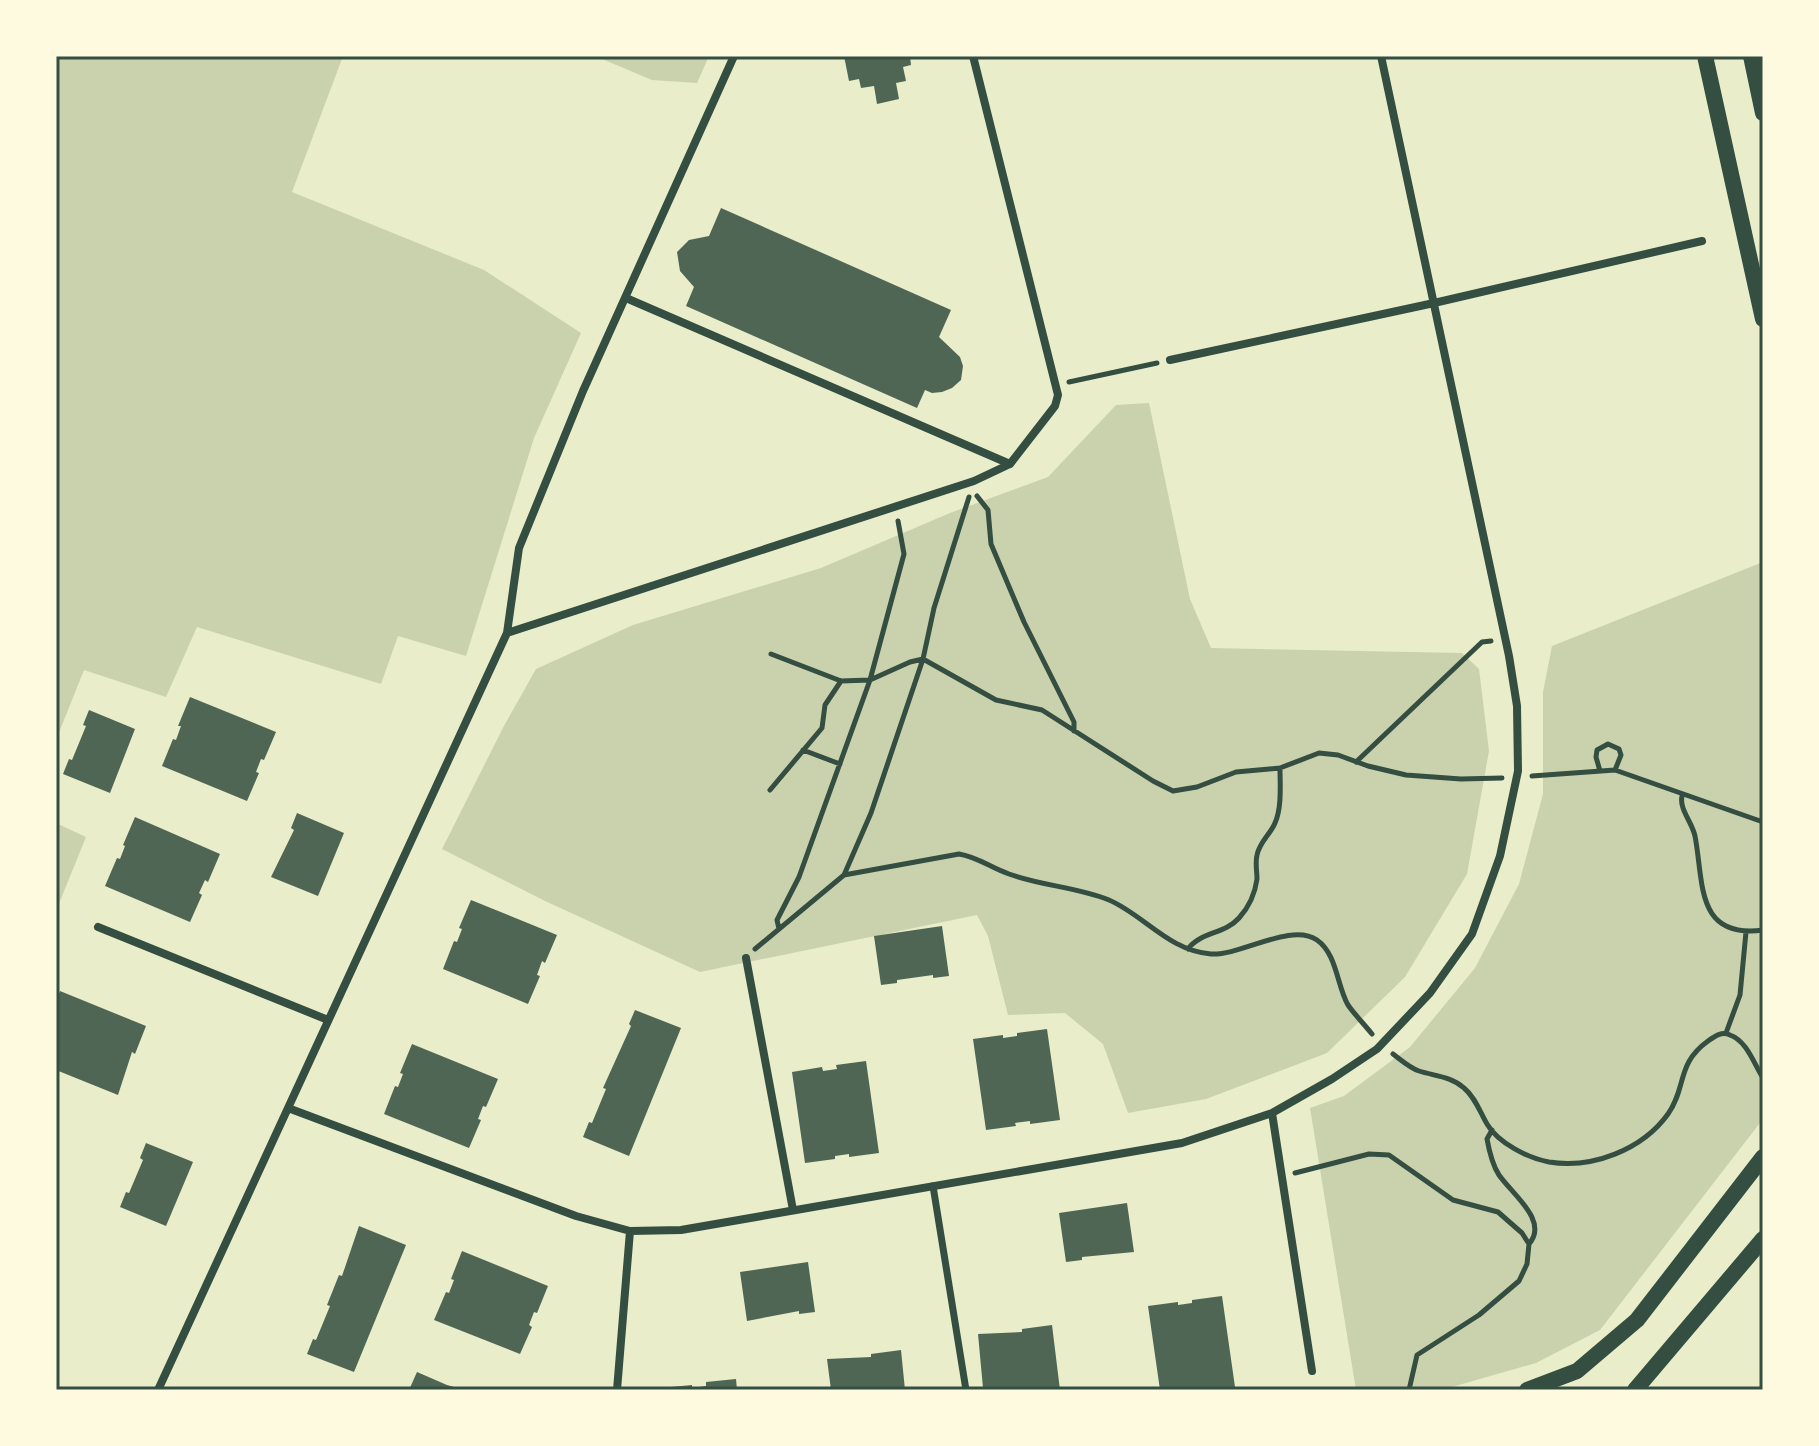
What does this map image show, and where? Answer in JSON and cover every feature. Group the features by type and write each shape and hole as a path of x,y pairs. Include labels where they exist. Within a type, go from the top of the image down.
{"main road":[{"path":"1705,56 1763,319"},
{"path":"1751,56 1763,113"},
{"path":"1527,1390 1577,1371 1637,1320 1763,1157"},
{"path":"1637,1389 1763,1239"}],"street":[{"path":"158,1390 507,633 519,548 583,391 734,56"},
{"path":"507,633 974,481 1010,464 1055,406 1056,385 973,56"},
{"path":"288,1108 576,1216 630,1231 681,1230 1182,1143 1272,1113 1332,1079 1381,1044 1430,993 1472,934 1500,856 1517,777 1517,706 1506,640 1381,56"},
{"path":"1170,360 1702,241"},
{"path":"626,298 1010,464"},
{"path":"98,927 328,1020"},
{"path":"746,958 793,1210"},
{"path":"1272,1113 1312,1371"},
{"path":"933,1186 966,1390"},
{"path":"617,1390 630,1231"}],"path":[{"path":"1056,385 1170,360"},
{"path":"746,958 844,875 871,813 923,659 934,608 972,490 988,510 991,544 1024,622 1074,722 1074,732"},
{"path":"779,929 777,920 799,877 870,680 904,554 896,507"},
{"path":"1356,762 1482,642 1506,640"},
{"path":"771,654 841,681 870,680 923,659 996,700 1042,710 1173,791 1197,787 1236,772 1280,768 1319,753 1338,755 1406,775 1461,779 1615,770 1763,822"},
{"path":"770,790 822,728 825,705 841,681"},
{"path":"1600,771 1597,750 1608,744 1619,749 1621,755 1615,770"},
{"path":"803,750 840,764"},
{"path":"1188,949 1194,940 1214,934 1237,921 1252,901 1257,880 1256,859 1262,840 1275,824 1280,768"},
{"path":"1682,796 1680,803 1694,831 1702,895 1714,916 1734,930 1763,930"},
{"path":"844,875 959,854 974,856 1007,874 1112,901 1150,928 1188,949 1213,954 1281,937 1302,935 1317,940 1328,953 1349,1007 1381,1044 1416,1070 1443,1076 1464,1088 1492,1130 1506,1143 1542,1160 1579,1162 1605,1159 1655,1129 1670,1111 1684,1068 1696,1049 1716,1035 1726,1033 1735,1037 1763,1078"},
{"path":"1726,1033 1740,995 1746,932"},
{"path":"1409,1390 1417,1355 1479,1315 1519,1281 1527,1264 1529,1244 1536,1236 1536,1224 1498,1174 1487,1139 1492,1130"},
{"path":"1282,1177 1369,1154 1389,1155 1453,1200 1498,1212 1522,1233 1529,1244"}],"green space":[{"path":"56,56 343,56 292,192 484,270 581,333 534,438 466,656 398,636 381,684 197,627 166,697 84,670 56,740"},
{"path":"595,56 709,56 697,83 652,80"},
{"path":"1149,403 1190,599 1211,648 1462,653 1479,669 1489,751 1467,874 1405,977 1327,1053 1206,1099 1128,1113 1103,1044 1065,1013 1008,1015 988,936 977,915 700,972 545,901 442,849 536,669 633,625 821,568 950,513 1048,477 1116,405"},
{"path":"1763,562 1763,1119 1600,1330 1536,1363 1445,1389 1356,1390 1310,1108 1344,1096 1410,1047 1475,968 1519,884 1543,794 1543,692 1552,646"},
{"path":"56,823 86,837 58,906 56,906"}],"building":[{"path":"844,56 910,56 911,65 903,67 906,81 896,83 899,99 877,104 874,86 861,88 859,79 849,81"},
{"path":"721,208 951,310 939,337 960,357 963,366 961,380 942,392 925,390 917,408 686,306 694,287 680,271 677,252 689,240 709,236"},
{"path":"190,697 276,732 264,760 261,759 256,772 259,773 247,801 162,766 173,739 176,740 181,726 178,726"},
{"path":"89,710 135,729 110,793 63,774 86,726 83,725"},
{"path":"297,813 344,833 318,896 271,877 294,830 291,828"},
{"path":"135,817 220,854 208,882 205,880 199,893 202,895 190,922 105,886 117,858 120,859"},
{"path":"471,900 557,935 545,963 542,961 537,975 540,976 528,1004 443,969 454,941 457,942 462,929 459,928"},
{"path":"942,926 949,976 933,978 933,975 881,985 874,936"},
{"path":"60,991 146,1026 135,1054 132,1052 118,1095 56,1070 56,1001"},
{"path":"635,1010 681,1028 629,1156 583,1137 606,1089 603,1088"},
{"path":"1047,1029 1060,1120 1015,1123 1016,1126 986,1130 973,1039 1003,1035 1003,1038"},
{"path":"412,1044 498,1079 486,1107 483,1106 478,1119 481,1120 469,1148 384,1114 395,1086 398,1087 403,1074 400,1073"},
{"path":"866,1061 879,1153 849,1157 849,1154 805,1163 792,1072 822,1067 823,1071 837,1069 836,1065"},
{"path":"146,1143 193,1162 166,1226 120,1207 143,1160 140,1158"},
{"path":"1127,1203 1134,1252 1082,1257 1082,1260 1066,1262 1059,1213"},
{"path":"359,1226 406,1245 354,1372 307,1354 330,1306 327,1305 339,1275 342,1276"},
{"path":"462,1251 548,1286 537,1313 534,1312 529,1325 532,1327 520,1354 434,1320 446,1292 449,1293"},
{"path":"808,1262 815,1312 799,1314 799,1311 747,1321 740,1272"},
{"path":"1222,1296 1235,1387 1160,1390 1148,1306 1178,1302 1178,1305"},
{"path":"1052,1325 1060,1390 983,1388 978,1334 1022,1332 1022,1329"},
{"path":"901,1350 905,1390 831,1390 827,1359 871,1357 871,1354"},
{"path":"417,1372 447,1385 465,1390 409,1390"},
{"path":"736,1379 737,1390 661,1390 706,1386 706,1382"}]}
